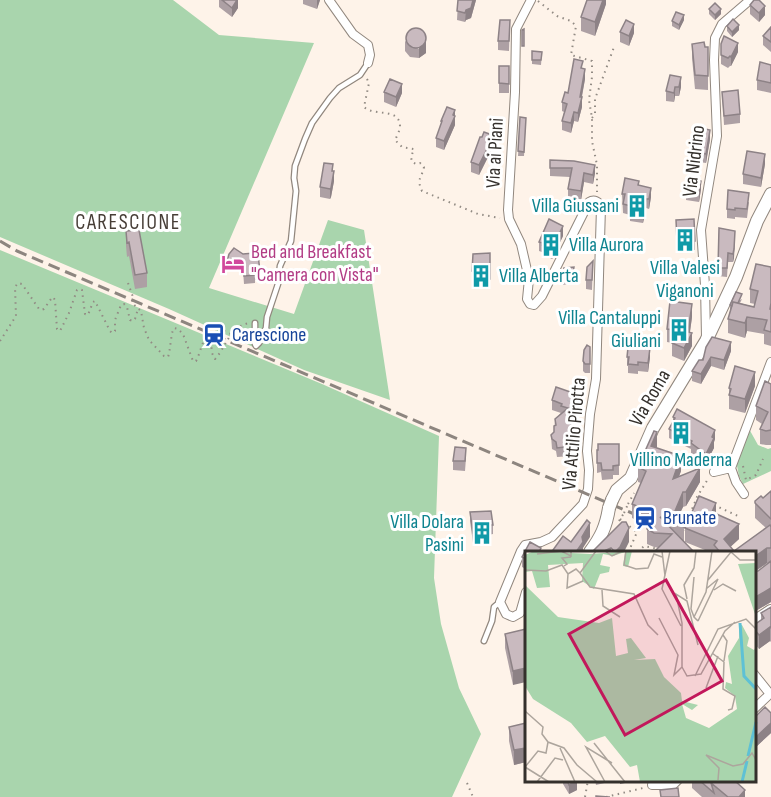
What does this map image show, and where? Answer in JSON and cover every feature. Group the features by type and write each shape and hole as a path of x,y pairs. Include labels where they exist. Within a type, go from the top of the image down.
{"street":[{"path":"329,0 353,33 368,45 370,55 368,63"},
{"name":"Via ai Piani","path":"531,0 516,29 509,219 521,244 529,279 527,299 530,304 534,305 542,296 589,202 598,201"},
{"name":"Via Nidrino","path":"706,341 701,230 717,136 715,38 722,24 750,0"},
{"name":"Via Roma","path":"591,551 602,536 617,490 631,478 653,428 722,311 757,221 771,195"},
{"name":"Via Attilio Pirotta","path":"500,602 520,551 525,545 552,537 583,504 588,489 587,452 596,379 602,207 598,201"},
{"path":"744,494 731,468 771,362"},
{"path":"714,472 731,468"},
{"path":"500,602 506,614 513,617 520,612 525,595"},
{"path":"756,621 771,611"},
{"path":"756,676 771,694 756,707"},
{"path":"652,785 673,785 676,782"}],"lane":[{"path":"255,323 256,346 266,328 267,317 278,284 280,266 291,241 296,191 295,166 308,131 339,88 360,75 368,63"},
{"path":"484,641 492,621 494,607 500,602"}],"path":[{"path":"537,0 557,16 571,21 576,26 571,55 592,62 589,100 592,141 597,165 598,201"},
{"path":"592,118 596,99 614,47"},
{"path":"360,75 369,83 364,107 373,112 391,113 397,117 400,126 395,140 402,147 414,149 412,162 420,163 423,167 420,176 422,191 478,214 509,219"},
{"path":"0,341 16,316 15,287 18,283 22,284 41,310 53,297 57,330 60,331 79,289 82,291 85,314 88,315 95,301 112,333 115,332 115,320 120,305 124,304 130,320 133,321 138,309"},
{"path":"128,283 134,297 132,303 141,311 149,340 164,356 168,357 174,328 183,334 193,361 196,362 205,339 211,342 215,359 231,334 246,323 255,323"},
{"path":"215,330 216,327 231,334"},
{"path":"731,468 743,466 746,480 756,476 763,459"},
{"path":"681,536 704,484 714,472"},
{"path":"628,496 635,492 620,519 637,532 629,551"},
{"path":"711,503 738,516"},
{"path":"639,551 644,546 658,549 662,543"},
{"path":"585,797 588,782"},
{"path":"467,783 472,797"},
{"path":"606,797 652,785"}],"green space":[{"path":"0,0 173,0 219,35 314,43 209,288 294,314 328,220 364,230 390,400 304,370 0,237"},
{"path":"0,250 322,384 439,436 434,578 441,624 459,688 481,734 452,797 0,797"},
{"path":"748,427 758,445 771,448 771,471 743,484 736,461"}],"building":[{"path":"222,0 237,0 232,8"},
{"path":"458,0 473,0 471,8 465,13 457,11"},
{"path":"587,0 603,0 595,22 581,17"},
{"path":"754,0 759,0 765,6 759,13 750,5"},
{"path":"715,3 721,9 715,15 709,9"},
{"path":"676,12 684,15 679,25 672,21"},
{"path":"733,19 739,25 732,32 727,26"},
{"path":"500,20 510,20 509,41 498,41"},
{"path":"626,20 634,24 629,36 620,32"},
{"path":"771,27 771,42 763,36"},
{"path":"416,28 423,31 426,38 423,45 416,48 409,45 406,38 409,31"},
{"path":"524,29 524,46 522,46 522,30"},
{"path":"724,36 738,43 731,57 728,58 721,55"},
{"path":"704,42 705,47 708,47 708,76 695,75 692,44"},
{"path":"532,51 542,52 541,60 532,60"},
{"path":"574,59 583,61 581,68 585,69 578,113 574,112 571,123 562,121 567,104 562,102 565,92 568,93"},
{"path":"760,62 771,65 771,83 757,80"},
{"path":"499,66 509,66 509,84 499,83"},
{"path":"670,75 681,77 679,87 675,87 674,93 666,91"},
{"path":"390,79 402,84 396,97 384,92"},
{"path":"738,90 740,114 724,116 722,92"},
{"path":"447,107 455,110 453,115 455,116 444,141 436,138"},
{"path":"520,117 526,118 524,152 518,151"},
{"path":"697,127 710,130 706,154 693,152"},
{"path":"484,132 492,135 479,165 471,162"},
{"path":"747,151 765,154 761,178 743,174"},
{"path":"550,160 595,165 593,175 584,173 581,191 568,189 572,168 550,168"},
{"path":"324,163 333,164 332,171 334,171 330,189 320,187"},
{"name":"Villa Giussani","path":"625,178 639,181 638,185 651,188 643,214 630,211 631,206 623,204"},
{"path":"688,178 701,181 699,193 686,191"},
{"path":"728,190 749,193 747,209 727,209"},
{"path":"549,219 563,226 552,249 539,242"},
{"path":"694,219 695,241 677,242 676,220"},
{"path":"719,228 735,231 733,254 728,253 727,268 718,268"},
{"path":"139,230 147,273 135,275 126,231"},
{"path":"234,248 243,254 258,255 260,271 255,272 255,275 244,276 243,261 227,261"},
{"name":"Villa Alberta","path":"490,253 490,279 474,279 473,254"},
{"path":"593,261 592,280 586,280 587,267"},
{"path":"756,264 771,267 771,332 764,330 767,320 747,317 745,323 728,319 733,302 754,307 758,291 750,289"},
{"path":"574,267 572,279 563,280 564,268"},
{"path":"736,292 742,294 738,303 733,302 732,306 730,305"},
{"path":"670,301 692,304 688,332 692,333 684,348 672,343 675,330 667,329"},
{"path":"712,337 731,342 724,360 711,357 701,374 692,371 699,360 703,360 706,347"},
{"path":"629,338 650,340 648,363 628,364"},
{"path":"587,345 590,347 590,364 585,364 583,361"},
{"path":"735,366 755,372 745,399 729,395"},
{"path":"765,381 771,384 771,430 766,431 760,429 768,412 756,406"},
{"path":"556,387 576,394 567,421 574,427 569,433 572,446 557,448 556,442 552,439 551,435 556,425 555,419 568,408 552,400"},
{"path":"677,409 715,430 712,437 714,438 706,454 691,443 692,441 669,429"},
{"path":"654,431 657,432 651,446 681,456 673,479 700,468 686,492 683,492 675,511 684,527 660,517 693,551 655,551 672,534 654,533 647,529 654,513 632,504 646,471 638,467"},
{"path":"598,444 619,444 619,465 613,466 613,470 602,470 601,463 597,463"},
{"path":"455,447 466,448 465,461 453,461"},
{"path":"771,491 771,519 755,501"},
{"path":"699,496 716,503 712,512 739,524 724,539 734,551 719,551 714,545 717,541 685,528"},
{"path":"491,511 493,525 487,525 488,532 473,533 470,512"},
{"path":"587,520 590,523 582,537 583,542 577,551 553,550 563,536 571,542"},
{"path":"622,522 626,522 629,528 616,551 611,548 604,551 593,551"},
{"path":"770,525 771,548 767,548 756,556 756,551 734,551"},
{"path":"530,542 541,548 540,551 525,551"},
{"path":"771,561 771,588 756,597 756,571"},
{"path":"771,607 771,628 759,635 756,631 756,624 764,618 761,613"},
{"path":"525,629 525,668 513,671 505,634"},
{"path":"765,707 771,713 771,723 757,736 756,735 756,716"},
{"path":"525,723 525,748 514,750 509,727"},
{"path":"701,782 736,782 745,790 739,797 728,797 711,783 714,793"},
{"path":"678,788 679,797 661,797 660,790"}],"railway":[{"path":"0,241 17,251 634,514"}],"place":[{"name":"Villa Giussani","path":"637,206"},
{"name":"Villa Valesi Viganoni","path":"685,240"},
{"name":"Villa Aurora","path":"551,245"},
{"name":"Bed and Breakfast \"Camera con Vista\"","path":"233,264"},
{"name":"Villa Alberta","path":"481,276"},
{"name":"Villa Cantaluppi Giuliani","path":"679,330"},
{"name":"Carescione","path":"214,335"},
{"name":"Villino Maderna","path":"681,433"},
{"name":"Brunate","path":"645,518"},
{"name":"Villa Dolara Pasini","path":"482,533"}],"district":[{"name":"CARESCIONE","path":"128,222"}]}
